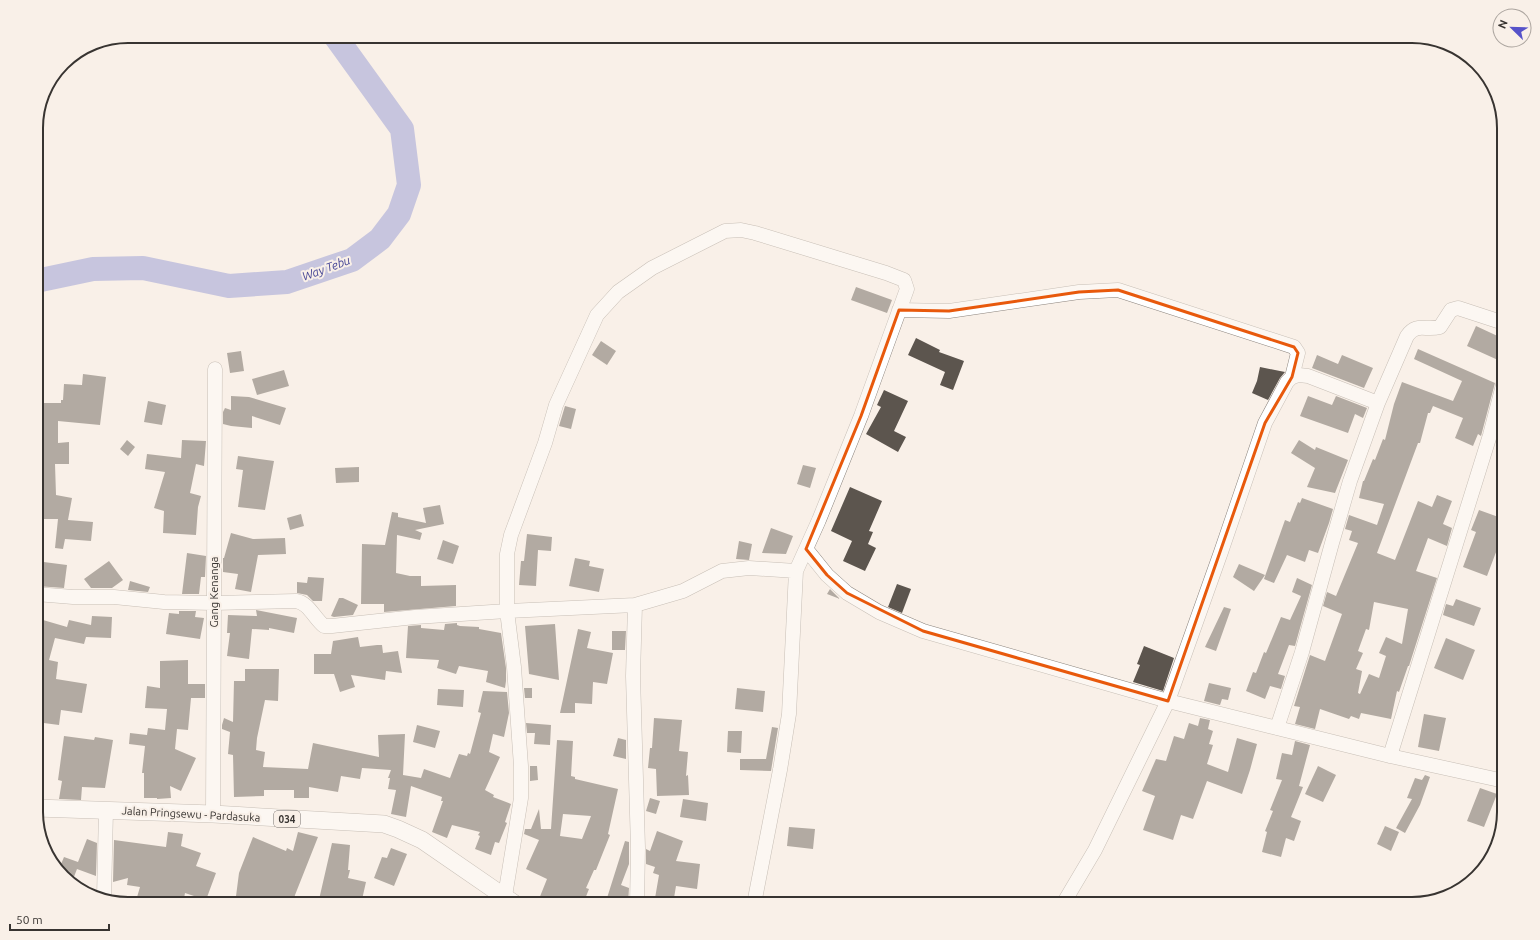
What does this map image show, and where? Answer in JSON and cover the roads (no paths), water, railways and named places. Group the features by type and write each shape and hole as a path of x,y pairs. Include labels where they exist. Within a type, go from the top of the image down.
{"main road":[{"name":"Jalan Pringsewu - Pardasuka","path":"43,808 213,814 384,824 422,840 506,897"}],"street":[{"path":"510,897 521,798 521,766 514,667 507,611 507,554 511,534 545,443 556,405 597,315 618,292 652,268 725,231 741,230 879,271 904,280 907,289 861,416 796,571 789,714 780,770 755,897"},
{"path":"899,310 949,311 1079,292 1118,290 1294,347 1298,353 1292,377"},
{"path":"1277,728 1302,652 1350,482 1378,403 1407,336 1412,329 1417,327 1432,329 1440,327 1451,310 1458,308 1497,320"},
{"name":"Gang Kenanga","path":"213,814 215,369"},
{"path":"1067,897 1095,850 1168,701 1265,423 1287,382 1292,377 1299,375 1308,376 1378,403"},
{"path":"1390,756 1490,435 1497,408"},
{"path":"806,549 827,575 847,593 879,612 923,631 1168,701 1390,756 1497,780"},
{"path":"43,594 114,597 164,602 214,603 296,601 301,602 324,626 332,626 415,617 635,605 683,591 722,571 749,568 796,571"},
{"path":"635,605 633,676 638,848 637,897"},
{"path":"104,893 106,810"}],"waterway":[{"name":"Way Tebu","path":"43,280 93,269 143,268 229,286 287,282 352,260 380,239 399,214 409,185 402,129 340,43"}]}
